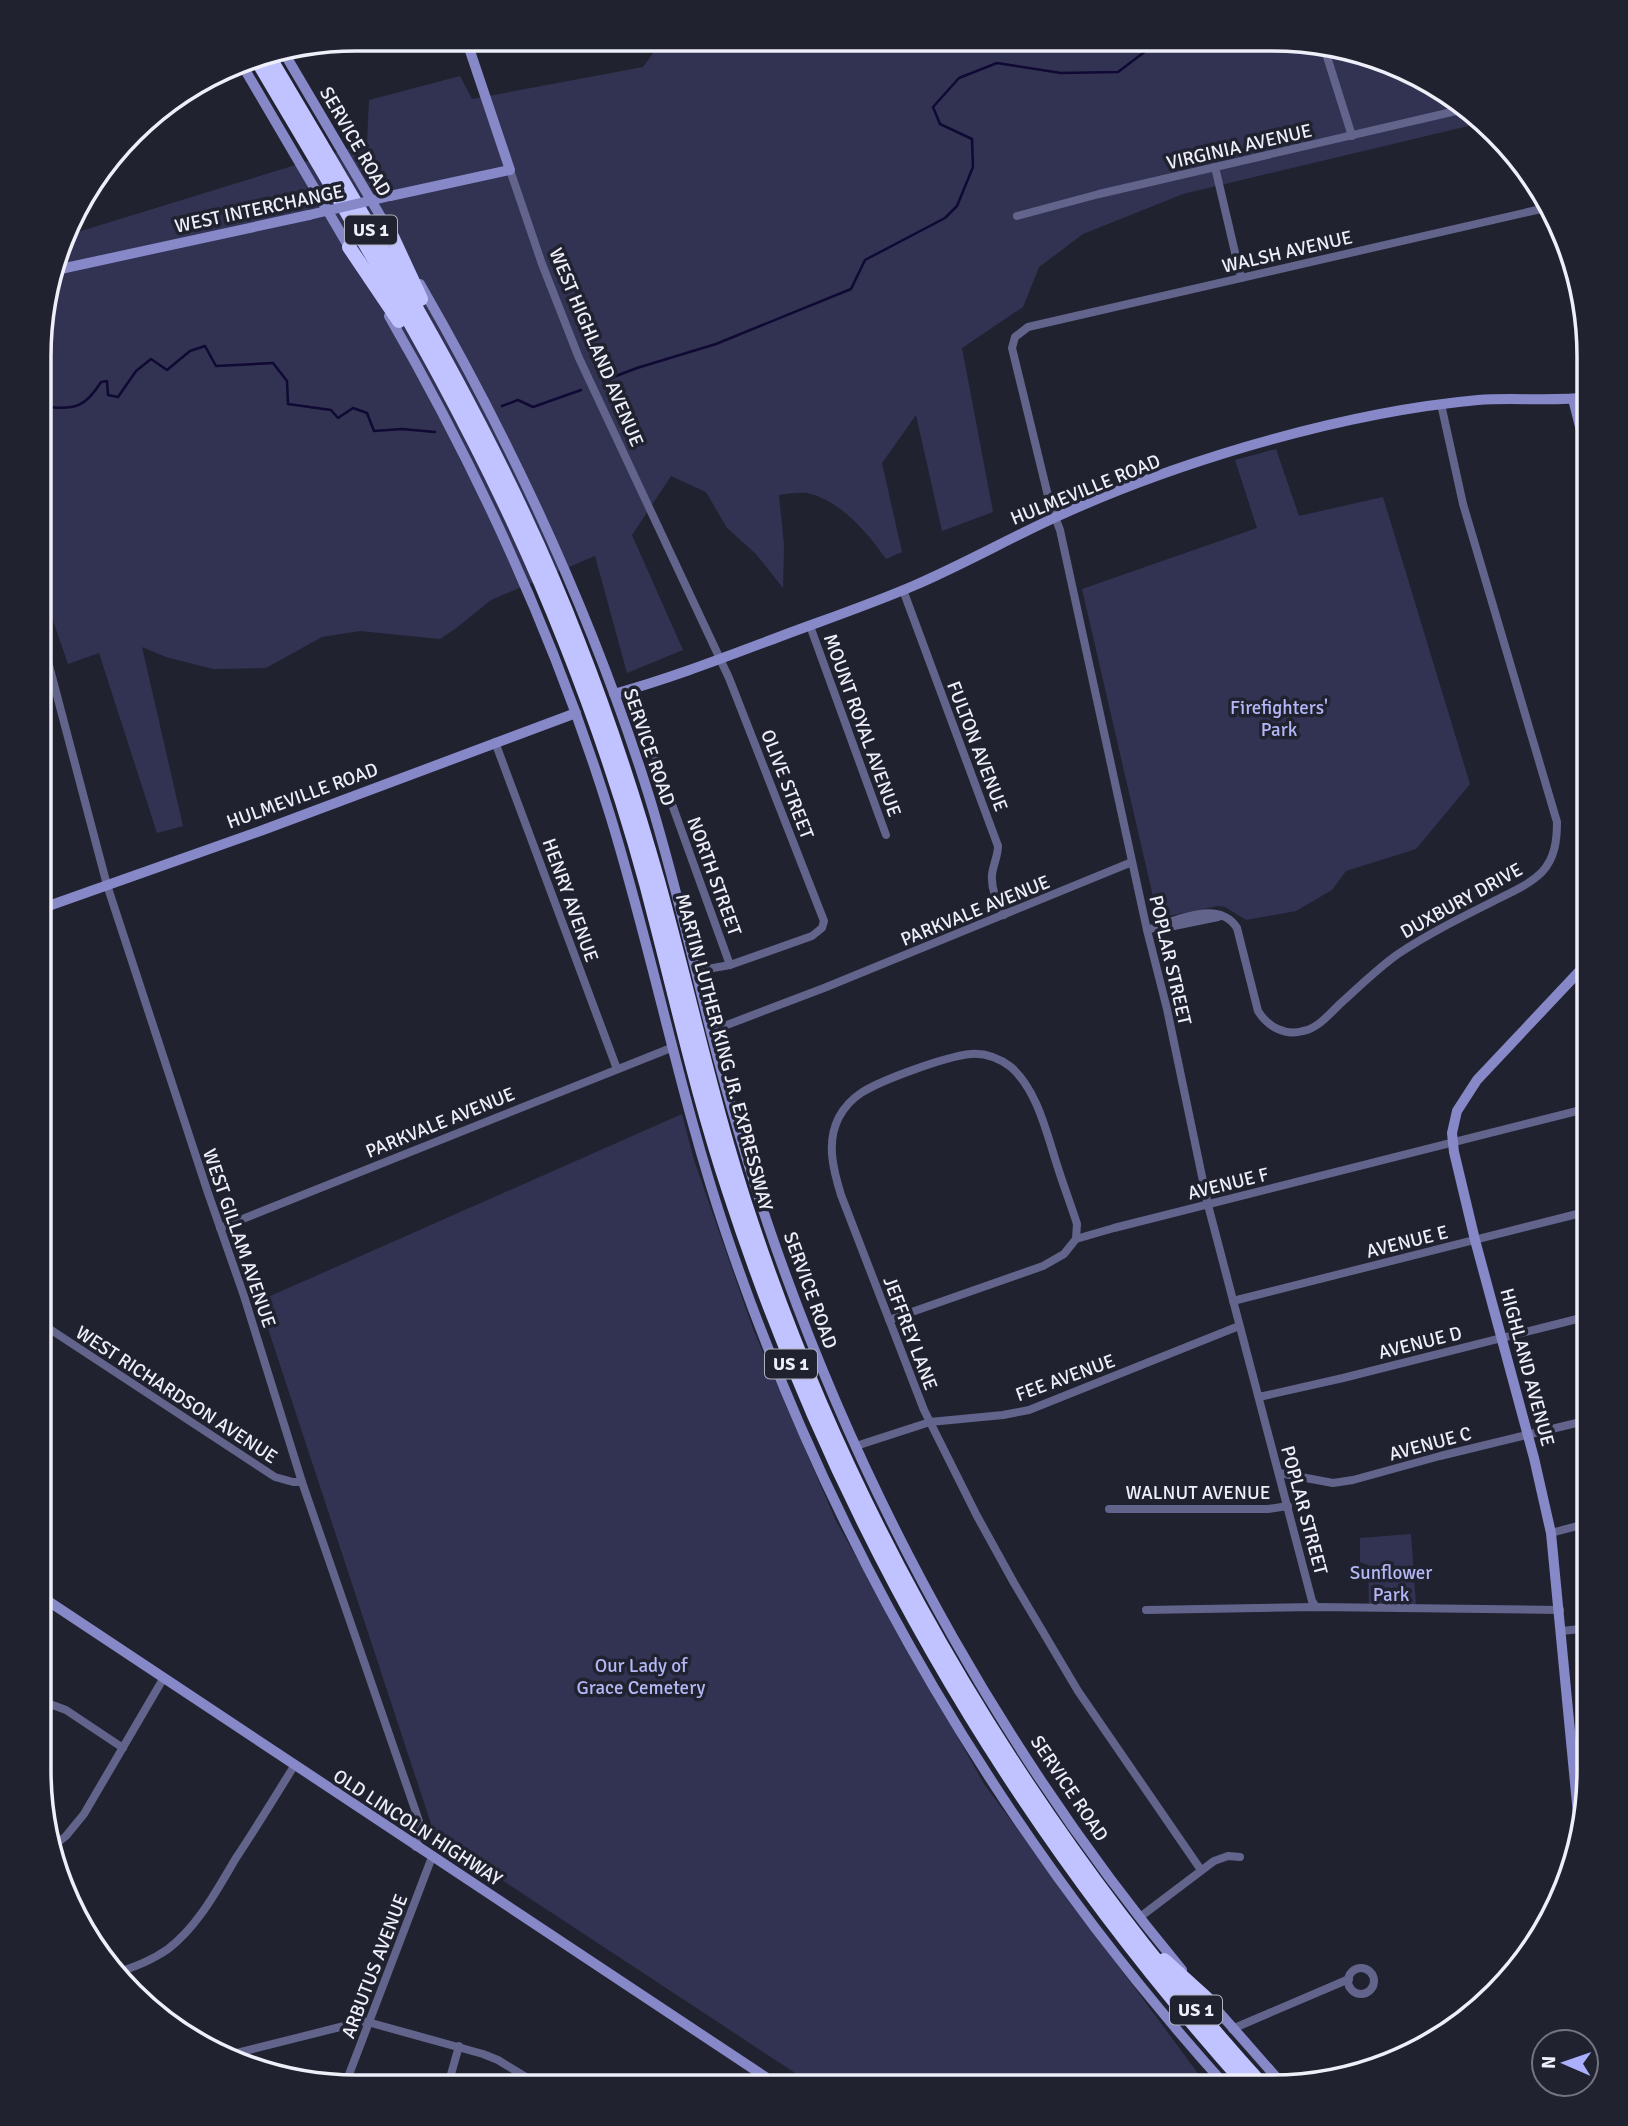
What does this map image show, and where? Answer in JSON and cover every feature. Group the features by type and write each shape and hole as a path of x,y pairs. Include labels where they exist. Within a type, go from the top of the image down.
{"highway":[{"name":"MARTIN LUTHER KING JR. EXPRESSWAY","path":"273,62 472,408 537,543 576,636 634,801 730,1156 770,1276 825,1415 890,1550 963,1682 1050,1819 1131,1930 1253,2075"},
{"name":"MARTIN LUTHER KING JR. EXPRESSWAY","path":"261,66 413,326 484,458 565,640 592,713 639,858 688,1051 726,1184 776,1326 835,1466 921,1634 1005,1773 1121,1937 1238,2075"},
{"path":"389,230 472,408"},
{"path":"349,247 395,313 434,381 450,395"},
{"path":"1131,1930 1207,1999"}],"street":[{"name":"WEST HIGHLAND AVENUE","path":"470,51 542,264 579,358 721,659"},
{"path":"1328,56 1352,136"},
{"name":"SERVICE ROAD","path":"288,59 461,356 508,445 571,583 614,694 661,837 737,1128 768,1223 820,1363 856,1446 920,1576 988,1695 1055,1800 1140,1917 1232,2029 1274,2075"},
{"path":"245,72 424,377 470,464 532,600 576,713 620,849 671,1048 708,1177 761,1332 821,1472 888,1608 965,1738 1049,1866 1141,1987 1217,2075"},
{"name":"VIRGINIA AVENUE","path":"1017,216 1352,136 1452,109"},
{"path":"1215,167 1241,278"},
{"name":"WEST INTERCHANGE","path":"64,268 510,170"},
{"name":"WALSH AVENUE","path":"1031,327 1540,209"},
{"name":"POPLAR STREET","path":"1031,327 1018,333 1012,348 1050,504 1056,517 1147,930 1167,1009 1208,1205 1313,1605 1316,1607"},
{"path":"1573,399 1577,414"},
{"name":"HULMEVILLE ROAD","path":"614,694 721,659 903,590 988,552 1056,517 1121,490 1243,447 1308,430 1441,404 1482,400 1577,399"},
{"name":"DUXBURY DRIVE","path":"1147,930 1224,916 1237,928 1258,1012 1275,1028 1302,1032 1318,1024 1405,949 1527,884 1544,870 1557,840 1557,822 1463,504 1441,404"},
{"name":"FULTON AVENUE","path":"903,590 998,845 992,883 1004,915"},
{"name":"MOUNT ROYAL AVENUE","path":"810,626 886,835"},
{"name":"OLIVE STREET","path":"721,659 824,921 822,928 812,936 730,965"},
{"name":"WEST GILLAM AVENUE","path":"51,673 107,885 267,1366 302,1482 419,1821 416,1847"},
{"name":"HULMEVILLE ROAD","path":"51,905 263,830 576,713"},
{"name":"HENRY AVENUE","path":"495,742 617,1069"},
{"name":"NORTH STREET","path":"656,760 730,965"},
{"name":"PARKVALE AVENUE","path":"711,1031 1132,863"},
{"path":"696,971 730,965"},
{"name":"HIGHLAND AVENUE","path":"1576,1795 1551,1533 1475,1240 1452,1133 1454,1118 1465,1095 1508,1045 1577,973"},
{"name":"PARKVALE AVENUE","path":"220,1227 671,1048"},
{"name":"JEFFREY LANE","path":"1076,1240 1077,1224 1035,1102 1022,1079 1008,1065 987,1056 968,1055 945,1060 869,1088 849,1102 840,1115 832,1141 831,1157 841,1195 930,1422 1013,1583 1050,1646 1127,1765 1201,1870"},
{"name":"AVENUE F","path":"889,1320 1043,1266 1064,1254 1076,1240 1114,1228 1577,1111"},
{"name":"AVENUE E","path":"1233,1301 1577,1214"},
{"name":"AVENUE D","path":"1259,1397 1577,1319"},
{"name":"FEE AVENUE","path":"856,1446 930,1422 1029,1410 1239,1326"},
{"name":"WEST RICHARDSON AVENUE","path":"51,1330 275,1477 302,1482"},
{"name":"AVENUE C","path":"1279,1473 1333,1483 1353,1480 1440,1455 1577,1423"},
{"name":"WALNUT AVENUE","path":"1109,1509 1268,1509 1288,1506"},
{"path":"1551,1533 1577,1526"},
{"name":"OLD LINCOLN HIGHWAY","path":"51,1603 762,2075"},
{"path":"1146,1610 1316,1607 1560,1610"},
{"path":"1562,1631 1577,1629"},
{"path":"59,1841 76,1825 163,1679"},
{"path":"51,1704 66,1710 123,1748"},
{"path":"126,1970 157,1956 193,1925 294,1766"},
{"name":"ARBUTUS AVENUE","path":"349,2075 432,1857"},
{"path":"1140,1917 1218,1859 1240,1857"},
{"path":"1232,2029 1349,1979"},
{"path":"240,2052 354,2022 370,2022 459,2046 498,2060 523,2075"},
{"path":"451,2075 459,2046"}],"green space":[{"path":"654,51 1292,51 1351,61 1389,74 1442,102 1471,125 1183,194 1083,234 1039,267 1023,307 962,348 993,512 942,531 916,415 882,463 902,552 886,559 852,519 819,497 807,493 779,495 784,545 783,588 756,554 727,528 706,492 671,476 632,535 683,650 627,673 595,556 491,600 440,639 360,631 322,637 266,668 213,669 166,657 142,647 183,826 157,833 99,653 68,664 51,615 51,336 61,277 77,232 367,143 369,100 460,76 472,99 643,67"},
{"name":"Firefighters' Park","path":"1276,449 1299,516 1383,497 1470,784 1416,849 1346,871 1332,890 1296,911 1246,920 1225,907 1218,906 1158,918 1082,589 1257,528 1235,460"},
{"name":"Our Lady of Grace Cemetery","path":"682,1114 694,1160 753,1329 836,1521 984,1784 1199,2075 798,2075 435,1836 259,1301"},
{"name":"Sunflower Park","path":"1411,1534 1416,1606 1369,1606 1368,1565 1360,1562 1360,1538"}],"waterway":[{"path":"603,381 716,344 851,289 865,260 945,218 957,206 973,167 972,139 940,124 933,107 959,78 997,63 1061,73 1118,72 1146,51"},
{"path":"51,407 79,405 101,382 107,381 108,395 118,397 136,371 151,359 167,370 190,351 205,346 216,366 273,363 287,381 288,404 331,410 338,418 353,408 367,413 374,431 402,429 435,432"},
{"path":"502,406 518,400 533,407 581,390"}]}
